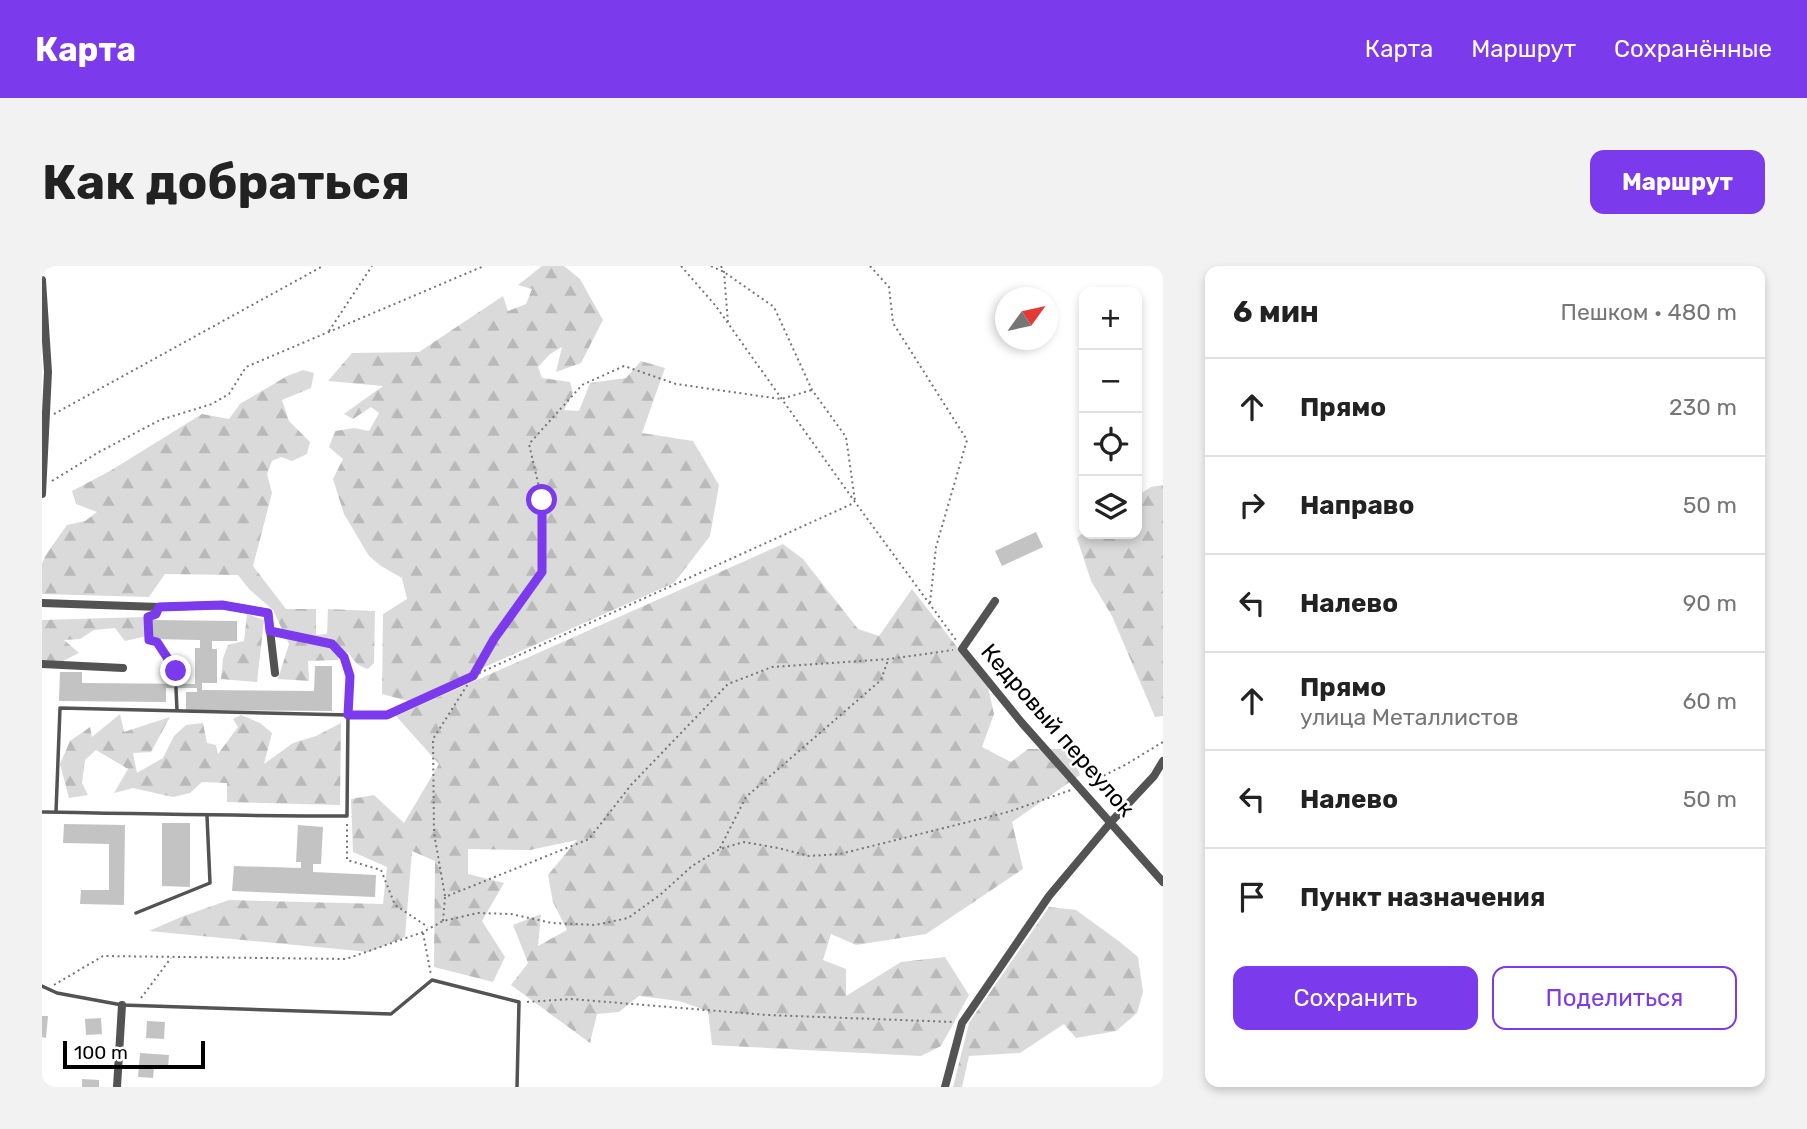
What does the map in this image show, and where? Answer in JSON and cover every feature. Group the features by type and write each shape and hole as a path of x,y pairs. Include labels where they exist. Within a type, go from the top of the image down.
{"street":[{"path":"42,280 48,372 42,494"},
{"name":"Кедровый переулок","path":"995,601 962,649 1023,723 1163,882"},
{"path":"42,603 159,607 222,605 268,613 275,673"},
{"path":"42,664 124,667"},
{"path":"945,1087 962,1023 1049,896 1154,776 1163,761"},
{"path":"117,1087 122,1005"}],"lane":[{"path":"159,607 156,614 148,617 149,640 157,642 176,671 177,711"},
{"path":"42,812 347,816 348,715 60,708 56,812"},
{"path":"136,913 210,883 207,816"},
{"path":"42,986 57,993 122,1005 391,1014 432,980 519,1002 517,1087"}],"path":[{"path":"46,418 323,266"},
{"path":"329,332 372,266"},
{"path":"43,487 99,452 160,420 212,404 229,394 246,367 484,266"},
{"path":"445,897 589,839 631,785 727,684 772,667 889,659 962,649 715,305 681,266"},
{"path":"711,266 774,307 812,390 846,438 855,502"},
{"path":"721,266 724,272 728,324"},
{"path":"870,266 889,287 893,323 967,440 936,547 930,604"},
{"path":"443,921 445,897 434,833 433,739 494,639 542,572 542,500 529,444 582,385 624,366 676,384 781,399 812,390"},
{"path":"270,631 332,644 344,657 350,676 348,715 387,715 855,502"},
{"path":"720,849 746,797 881,680 889,659"},
{"path":"47,989 103,956 346,959 422,932 443,921 478,913 511,914 552,923 595,925 628,918 660,895 692,866 720,849 744,842 809,856 841,854 1008,812 1080,787 1125,765 1163,742"},
{"path":"347,816 347,860 381,870 395,905 429,927"},
{"path":"422,932 432,980"},
{"path":"135,1005 171,957"},
{"path":"519,1002 571,999 767,1015 962,1023"}],"green space":[{"path":"542,266 564,266 580,279 603,320 581,363 556,372 562,347 550,354 538,367 542,378 570,382 573,393 564,410 579,411 590,383 626,378 641,361 665,368 642,433 693,441 719,485 710,536 674,583 408,701 382,694 383,614 407,599 402,578 369,556 344,514 333,479 343,459 329,447 335,431 354,428 369,431 379,413 371,407 353,419 344,414 383,386 328,381 352,353 419,352 503,296 508,311 526,304 532,289 518,285"},
{"path":"303,370 314,373 311,388 282,400 289,421 310,442 307,454 292,461 281,457 272,461 267,474 272,493 253,566 286,609 316,609 316,635 327,634 328,609 375,611 374,663 368,669 356,663 348,652 340,654 338,660 308,661 309,681 278,679 289,644 273,610 249,589 238,575 165,574 149,597 42,594 42,564 45,556 67,525 85,521 97,512 76,504 72,491 110,471 202,414 229,419 240,404 287,376"},
{"path":"1163,485 1163,716 1155,717 1112,616 1091,581 1077,538 1142,539 1142,493 1151,487"},
{"path":"783,544 803,559 858,629 879,636 912,589 988,687 994,714 982,747 1011,762 1028,749 1069,749 1080,775 1012,822 1023,869 926,934 856,945 831,934 823,960 846,969 846,996 901,962 945,957 969,995 941,1046 921,1056 712,1045 708,1011 679,1001 639,996 619,1012 597,1014 590,1043 511,985 528,963 513,925 541,914 538,946 567,930 553,902 548,875 577,840 530,850 468,849 468,874 504,883 482,921 505,957 493,982 434,967 435,861 412,851 405,937 369,952 149,931 229,900 383,904 387,867 353,852 351,799 374,795 404,823 439,764 396,716"},
{"path":"247,614 264,620 257,682 221,679 223,658 228,645 244,641"},
{"path":"145,617 147,636 125,641 115,628 94,630 80,639 64,640 79,653 61,662 42,660 42,620"},
{"path":"120,714 124,732 170,717 151,752 133,753 137,773 163,758 174,736 186,725 203,723 207,743 216,745 218,754 238,727 233,719 241,715 260,723 272,733 264,764 293,743 316,736 341,723 340,805 227,802 227,783 202,782 190,793 173,797 133,788 114,793 128,769 96,750 85,760 82,783 88,795 69,798 60,764 70,741 90,727 92,737"},
{"path":"1049,907 1076,910 1138,957 1143,992 1137,1013 1116,1031 1076,1038 1064,1024 1020,1053 969,1056 962,1087 953,1087 969,1023"}],"building":[{"path":"1036,532 1043,547 1002,566 995,551"},
{"path":"151,620 237,621 237,641 212,641 212,649 217,649 217,683 202,683 202,690 314,691 315,666 332,666 332,711 186,710 186,692 197,692 197,688 166,688 166,702 59,701 60,672 82,672 82,683 195,684 195,648 200,648 200,640 151,639"},
{"path":"162,823 190,823 190,887 162,886"},
{"path":"64,824 125,825 124,905 80,904 81,890 109,890 109,844 63,843"},
{"path":"298,825 323,827 321,864 313,864 313,872 376,875 375,897 232,891 234,866 301,868 301,862 296,862"},
{"path":"42,1016 48,1016 46,1038 42,1037"},
{"path":"101,1018 102,1034 86,1035 85,1019"},
{"path":"147,1021 165,1022 164,1039 146,1038"},
{"path":"140,1053 169,1055 168,1069 154,1068 153,1078 138,1077"},
{"path":"82,1079 99,1080 99,1087 82,1087"}],"route":[{"path":"176,671 157,642 149,640 148,617 156,614 159,607 222,605 268,613 270,631 332,644 344,657 350,676 348,715 387,715 473,676 494,639 542,572 542,500"}]}
